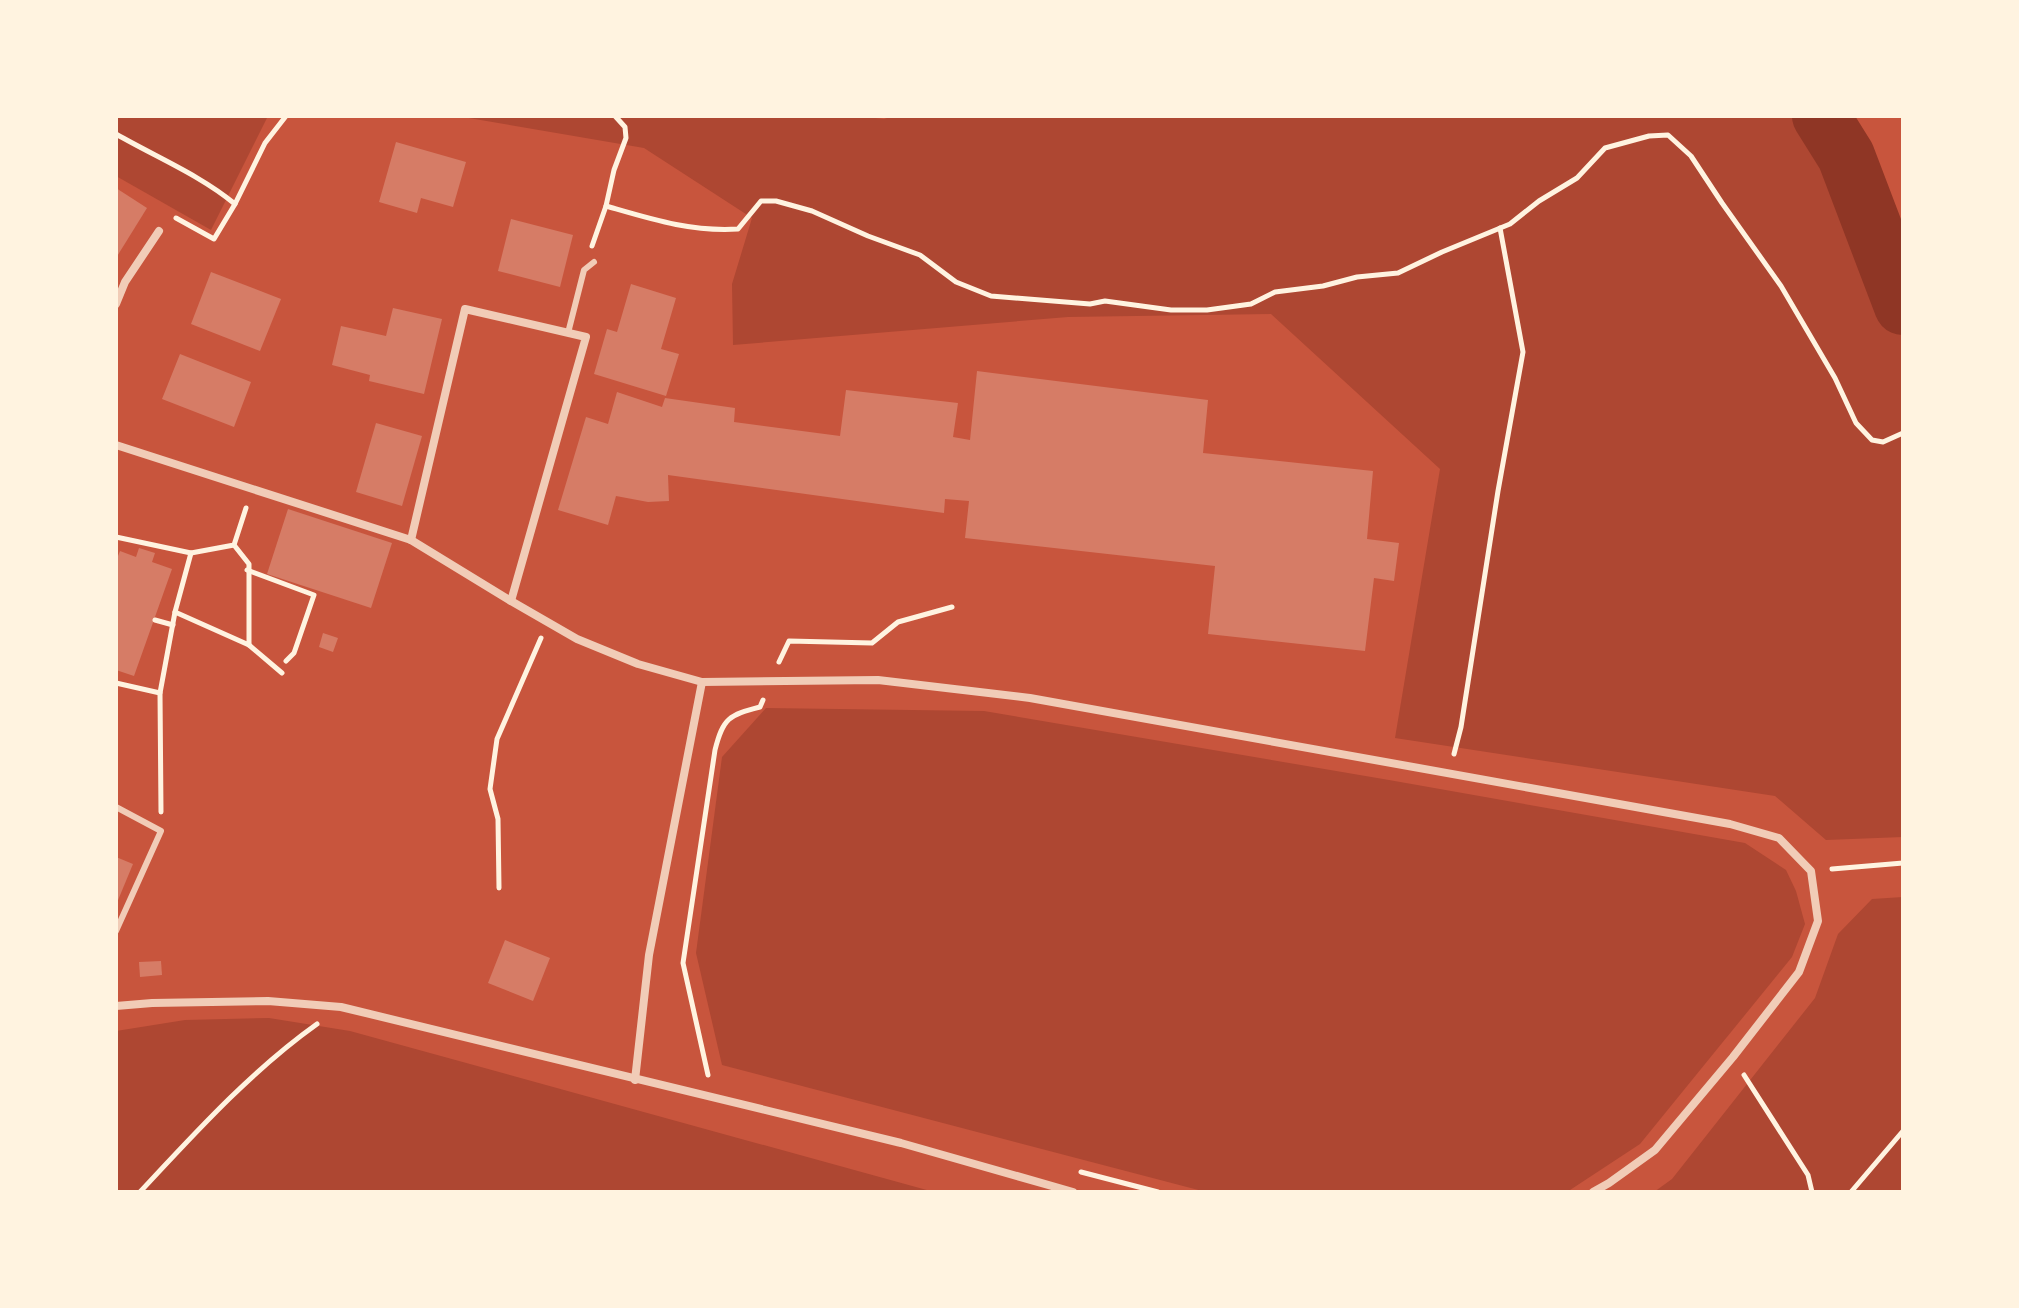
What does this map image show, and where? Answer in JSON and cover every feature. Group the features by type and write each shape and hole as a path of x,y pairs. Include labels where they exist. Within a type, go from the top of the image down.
{"street":[{"path":"116,304 125,282 159,231"},
{"path":"411,540 465,309 586,337 511,601"},
{"path":"116,445 411,540 577,639 638,664 702,682 878,680 1030,698 1730,824 1779,838 1811,871 1818,921 1799,972 1655,1150 1593,1192"},
{"path":"635,1080 649,955 702,682"},
{"path":"116,1006 268,1001 341,1007 901,1143 1073,1192"}],"lane":[{"path":"568,333 584,270 594,262"},
{"path":"116,807 161,831 116,931"}],"path":[{"path":"159,231 170,216 214,239 265,143 286,116"},
{"path":"584,270 626,138 625,127 615,116"},
{"path":"116,134 183,170 235,204"},
{"path":"606,206 667,224 714,231 738,229 761,201 776,201 812,211 920,255 956,282 991,296 1207,310 1251,304 1275,292 1398,273 1510,224 1539,201 1577,178 1605,148 1649,136 1668,135 1691,156 1781,286 1835,378 1856,423 1872,440 1883,442 1903,433"},
{"path":"1448,774 1461,727 1495,506 1523,352 1500,228"},
{"path":"234,545 252,488"},
{"path":"116,537 191,553 234,545"},
{"path":"146,551 148,543"},
{"path":"234,545 249,564 249,645"},
{"path":"161,831 160,693 175,612 191,553"},
{"path":"247,570 314,595 294,653 286,661"},
{"path":"709,1076 683,963 720,729 735,714 760,707 789,641 872,643 898,622 952,607"},
{"path":"175,612 249,645 282,673"},
{"path":"155,620 173,625"},
{"path":"499,888 498,819 490,789 497,739 547,622"},
{"path":"116,683 160,693"},
{"path":"1811,871 1903,863"},
{"path":"140,1192 196,1132 287,1047 341,1007"},
{"path":"1733,1057 1808,1175 1812,1192"},
{"path":"1851,1192 1903,1131"},
{"path":"1068,1169 1158,1192"}],"shaded area":[{"path":"116,116 268,116 211,230 116,176"},
{"path":"457,116 858,116 884,119 893,116 1808,116 1859,209 1903,326 1903,837 1826,840 1775,796 1395,738 1440,469 1271,314 1068,317 733,345 732,284 752,218 644,148"},
{"path":"766,708 984,711 1745,843 1786,870 1796,891 1805,924 1792,957 1640,1144 1567,1192 1206,1192 722,1065 696,953 722,757"},
{"path":"1903,897 1903,1192 1654,1192 1672,1179 1815,998 1838,934 1872,899"},
{"path":"269,1018 350,1031 934,1192 116,1192 116,1031 185,1020"}],"building":[{"path":"396,142 466,162 453,207 421,198 417,213 379,202"},
{"path":"116,188 147,208 116,258"},
{"path":"511,219 573,235 560,287 498,271"},
{"path":"211,272 281,299 260,351 191,324"},
{"path":"631,284 676,298 661,349 679,354 666,396 594,374 607,329 617,332"},
{"path":"393,308 442,319 424,394 369,381 370,375 332,365 341,326 386,336"},
{"path":"180,354 251,382 234,427 162,399"},
{"path":"977,371 1208,400 1203,453 1373,471 1367,539 1399,543 1394,581 1374,578 1365,651 1208,634 1215,566 965,538 969,501 945,499 944,513 668,475 669,501 648,502 616,496 608,525 558,510 586,417 608,424 617,392 662,407 665,398 735,408 734,422 840,436 846,390 958,403 953,437 970,440"},
{"path":"376,423 422,436 402,506 356,492"},
{"path":"288,509 392,543 371,608 267,574"},
{"path":"139,548 155,553 152,562 172,569 134,676 116,670 116,561 120,551 136,557"},
{"path":"323,633 338,638 333,652 319,647"},
{"path":"116,857 133,864 116,905"},
{"path":"505,940 550,958 533,1001 488,983"},
{"path":"161,961 162,975 140,977 139,962"}],"waterway":[{"path":"1821,116 1846,156 1903,306"}]}
